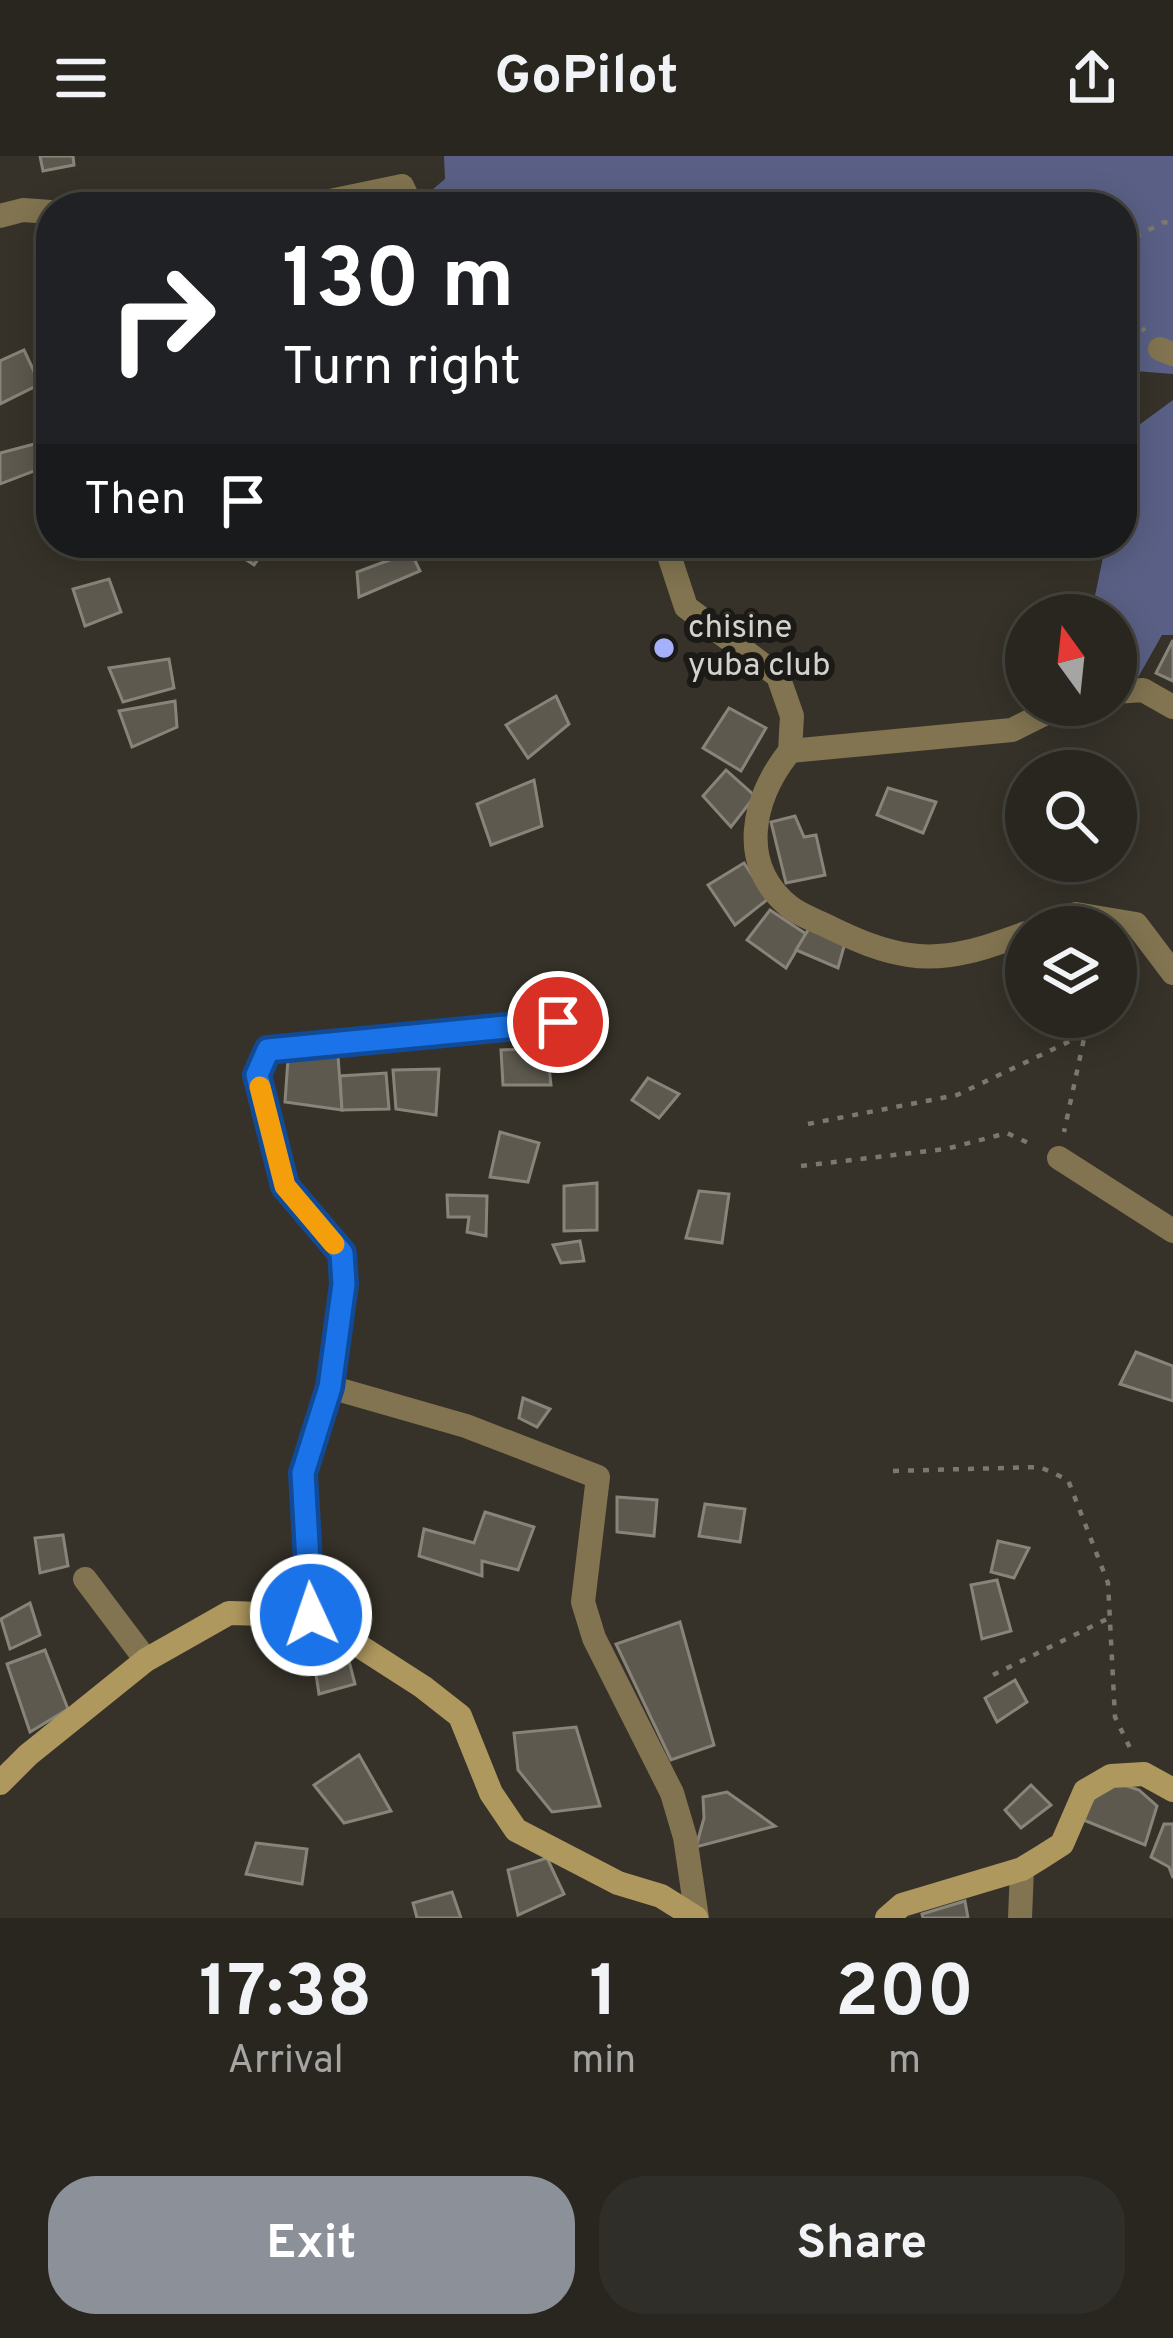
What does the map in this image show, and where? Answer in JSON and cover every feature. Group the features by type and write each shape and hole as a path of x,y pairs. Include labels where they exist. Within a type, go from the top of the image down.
{"street":[{"path":"373,192 402,186 405,192"},
{"path":"0,216 36,211"},
{"path":"670,558 686,607 778,676 792,716 790,751 769,778 756,814 755,838 766,881 790,908 866,945 912,956 973,953 1005,941"},
{"path":"1137,690 1173,707"},
{"path":"790,751 1020,726"},
{"path":"1137,925 1173,973"},
{"path":"311,1615 303,1473 330,1387 344,1284 342,1253 285,1186 257,1075 268,1050 558,1022"},
{"path":"1058,1158 1173,1231"},
{"path":"330,1387 466,1426 598,1477 583,1602 594,1638 671,1793 686,1837 697,1918"},
{"path":"85,1579 146,1660"},
{"path":"0,1783 146,1660 229,1613 311,1615 424,1687 460,1716 491,1793 516,1830 618,1882 661,1896 697,1918"},
{"path":"887,1918 902,1905 1022,1869 1062,1844 1084,1791 1111,1776 1144,1774 1173,1790"},
{"path":"1020,1918 1022,1869"}],"path":[{"path":"1137,236 1164,222 1173,224"},
{"path":"1137,322 1166,352"},
{"path":"801,1166 946,1149 1007,1132 1058,1158 1085,1034 957,1095 808,1124"},
{"path":"893,1471 1040,1467 1068,1480 1108,1583 1114,1718 1144,1774"},
{"path":"993,1675 1111,1617"}],"shaded area":[{"path":"444,156 1173,156 1173,374 1137,371 1137,192 430,192 445,179"},
{"path":"1173,400 1173,635 1162,635 1137,679 1137,594 1095,594 1103,558 1137,558 1137,426"}],"building":[{"path":"40,156 73,156 74,165 43,171"},
{"path":"24,350 36,386 0,404 0,361"},
{"path":"36,444 36,470 0,484 0,453"},
{"path":"395,558 414,558 420,571 359,597 357,572"},
{"path":"109,579 121,612 85,626 73,589"},
{"path":"1173,640 1173,681 1156,673"},
{"path":"169,659 174,688 123,702 109,668"},
{"path":"556,696 569,724 528,758 506,725"},
{"path":"175,701 177,727 132,747 119,711"},
{"path":"729,708 766,728 741,771 703,748"},
{"path":"726,770 755,796 731,827 703,796"},
{"path":"534,780 542,826 491,845 477,804"},
{"path":"888,788 936,802 923,833 877,815"},
{"path":"795,816 804,837 816,835 825,875 786,883 771,822"},
{"path":"744,863 768,899 735,925 708,885"},
{"path":"770,910 806,934 786,968 747,940"},
{"path":"811,925 845,943 838,968 796,950"},
{"path":"547,1048 551,1085 503,1085 501,1050"},
{"path":"338,1056 342,1110 285,1102 288,1059"},
{"path":"439,1069 436,1115 396,1109 393,1070"},
{"path":"386,1073 389,1109 342,1110 340,1076"},
{"path":"648,1078 679,1094 659,1118 632,1100"},
{"path":"500,1132 539,1143 528,1182 490,1177"},
{"path":"597,1183 597,1230 564,1231 564,1186"},
{"path":"699,1191 729,1194 722,1243 686,1238"},
{"path":"447,1195 487,1196 486,1236 467,1232 469,1217 448,1217"},
{"path":"580,1241 584,1261 561,1263 553,1245"},
{"path":"1136,1352 1173,1366 1173,1401 1120,1384"},
{"path":"523,1398 550,1409 537,1427 519,1418"},
{"path":"617,1497 657,1500 654,1536 617,1532"},
{"path":"705,1504 745,1509 740,1542 699,1536"},
{"path":"485,1512 534,1527 518,1570 482,1561 482,1576 419,1556 424,1529 474,1543"},
{"path":"63,1535 68,1566 40,1573 35,1538"},
{"path":"998,1541 1029,1548 1014,1578 991,1572"},
{"path":"997,1580 1011,1631 982,1639 971,1585"},
{"path":"30,1603 40,1635 10,1649 1,1619"},
{"path":"680,1622 714,1745 671,1760 616,1644"},
{"path":"45,1650 68,1709 30,1732 7,1664"},
{"path":"349,1661 355,1684 319,1694 315,1668"},
{"path":"1015,1680 1027,1702 997,1722 985,1698"},
{"path":"576,1727 600,1806 552,1812 518,1770 514,1733"},
{"path":"359,1755 391,1811 344,1823 314,1785"},
{"path":"1118,1783 1139,1790 1157,1806 1145,1845 1081,1819 1099,1790"},
{"path":"1031,1785 1051,1805 1021,1828 1005,1810"},
{"path":"727,1792 775,1826 696,1847 704,1818 703,1797"},
{"path":"1164,1824 1173,1824 1173,1878 1169,1867 1151,1857"},
{"path":"256,1843 307,1849 302,1884 246,1874"},
{"path":"547,1858 564,1894 518,1915 508,1870"},
{"path":"452,1892 461,1918 417,1918 413,1903"},
{"path":"965,1901 968,1918 923,1918 922,1914"}],"slow traffic":[{"path":"260,1087 285,1186 334,1244"}],"place":[{"name":"chisine yuba club","path":"664,648"}],"route":[{"path":"311,1615 303,1473 330,1387 344,1284 342,1253 285,1186 257,1075 268,1050 558,1022"}]}
